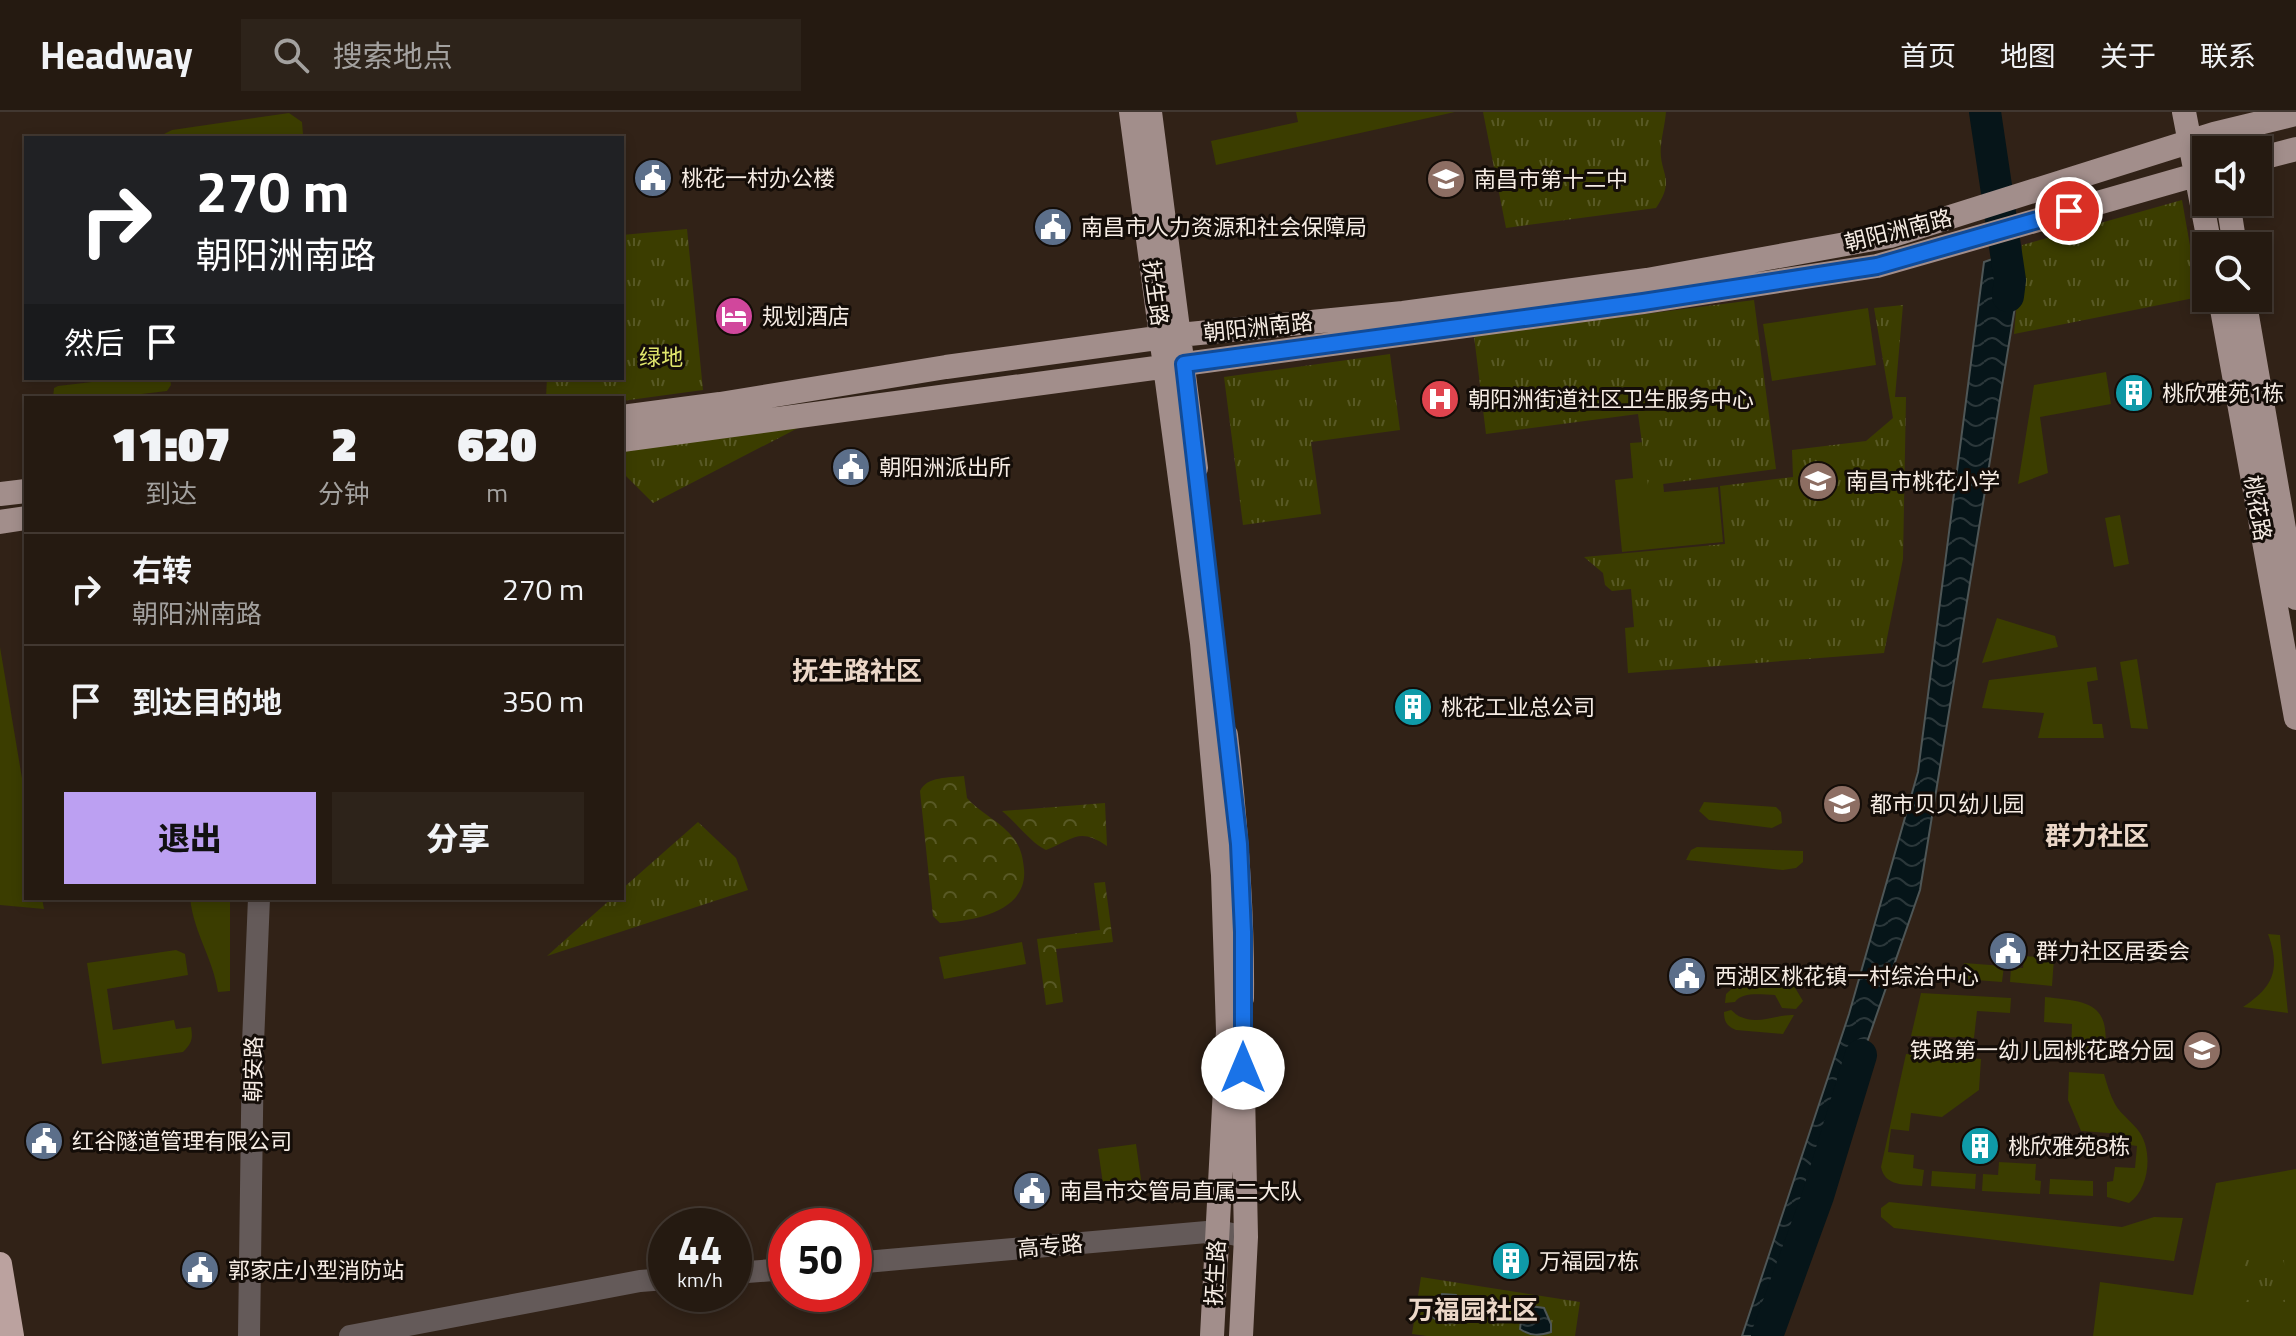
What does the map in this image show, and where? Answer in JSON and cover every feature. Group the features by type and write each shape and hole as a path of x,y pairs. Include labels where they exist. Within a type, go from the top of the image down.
{"highway":[{"path":"0,1264 12,1336"}],"main road":[{"name":"抚生路","path":"1131,112 1171,336 1239,844 1243,932 1246,1237 1241,1336"},
{"name":"抚生路","path":"1150,112 1171,336"},
{"path":"2184,112 2192,146"},
{"name":"朝阳洲南路","path":"624,417 1171,336 1403,313 1647,280 1890,236 2213,132 2296,114"},
{"path":"2272,155 2296,149"},
{"name":"朝阳洲南路","path":"624,440 1643,302 1877,266 2192,177"},
{"name":"桃花路","path":"2223,312 2296,718"},
{"name":"桃花路","path":"2246,312 2296,598"},
{"name":"抚生路","path":"1175,365 1223,875 1228,1031 1212,1336"},
{"path":"0,494 24,491"},
{"path":"0,522 24,518"}],"street":[{"name":"朝安路","path":"249,1336 253,1043 259,900"},
{"name":"高专路","path":"872,1261 1218,1231 1246,1237"},
{"path":"350,1336 648,1280"}],"green space":[{"path":"1296,112 1455,112 1216,165 1211,141 1298,122"},
{"path":"1483,112 1666,112 1661,145 1666,182 1662,198 1656,208 1506,228"},
{"path":"289,113 302,122 303,134 163,136 172,130"},
{"path":"2182,200 2192,257 2192,298 2014,334 2022,245"},
{"name":"绿地","path":"687,229 703,390 624,401 624,396 546,396 547,380 624,380 624,235"},
{"path":"1754,300 1776,469 1648,486 1638,414 1486,434 1474,336"},
{"path":"1903,305 1895,397 1906,397 1903,559 1884,653 1628,673 1625,628 1634,627 1631,589 1612,591 1605,585 1603,573 1584,557 1725,544 1720,486 1793,477 1792,450 1866,441 1893,418 1874,308"},
{"path":"1868,308 1876,365 1772,381 1763,324"},
{"path":"1390,354 1400,430 1311,442 1321,514 1243,525 1224,377"},
{"path":"2106,372 2111,404 2040,417 2048,473 2018,484 2034,385"},
{"path":"109,380 170,380 171,385 167,391 125,396 53,396 54,388"},
{"path":"800,427 653,503 624,474 624,449"},
{"path":"1659,441 1664,492 1718,487 1723,542 1622,552 1615,480 1633,478 1630,443"},
{"path":"2120,515 2129,564 2114,567 2105,518"},
{"path":"1997,618 2055,636 2058,647 1982,663"},
{"path":"0,647 24,790 24,900 42,900 44,909 0,905"},
{"path":"2137,659 2148,729 2131,728 2120,662"},
{"path":"2096,667 2098,680 2087,682 2093,724 2102,724 2104,738 2038,738 2044,713 1982,708 1989,680"},
{"path":"964,776 967,798 1004,828 1018,846 1024,865 1023,884 1008,904 996,911 968,920 940,923 933,916 920,791 933,780"},
{"path":"1704,802 1776,807 1781,812 1782,823 1772,828 1709,820 1699,811"},
{"path":"1105,803 1107,846 1083,836 1046,850 1002,811"},
{"path":"698,822 736,858 748,890 547,956 610,900 624,900 624,887"},
{"path":"1697,847 1803,851 1803,862 1796,868 1783,870 1686,860 1691,850"},
{"path":"1105,882 1113,942 1056,949 1063,1002 1046,1005 1037,939 1100,930 1094,883"},
{"path":"190,900 230,900 230,991 218,992"},
{"path":"2268,934 2280,935 2288,1013 2243,1007 2268,985 2272,976 2274,958"},
{"path":"1022,942 1026,964 944,979 939,957"},
{"path":"176,950 185,954 188,975 107,989 113,1030 174,1020 176,1029 191,1027 192,1038 188,1046 183,1052 102,1064 87,963"},
{"path":"2024,956 2054,958 2052,986 2010,982 2011,968 2023,968"},
{"path":"1964,963 2004,966 2002,982 1962,979"},
{"path":"1741,980 1794,986 1803,1001 1796,1009 1782,1008 1775,995 1753,994 1725,1003 1726,994"},
{"path":"1921,993 2011,998 2010,1013 1977,1011 1974,1038 1911,1036"},
{"path":"2045,997 2085,1003 2100,1014 2106,1036 2105,1053 2071,1052 2072,1024 2044,1022"},
{"path":"1731,1010 1754,1020 1794,1015 1783,1034 1736,1030 1728,1025 1725,1018 1724,1012"},
{"path":"1906,1054 1981,1059 1979,1090 1942,1117 1911,1113 1909,1131 1891,1129 1888,1152 1914,1155 1913,1168 1924,1170 1922,1186 1891,1181 1881,1167"},
{"path":"2069,1072 2104,1074 2115,1104 2144,1141 2148,1160 2145,1180 2129,1203 2107,1197 2107,1182 2113,1181 2115,1167 2135,1168 2137,1146 2122,1144 2122,1134 2081,1131 2068,1100"},
{"path":"1136,1144 1142,1186 1104,1191 1098,1149"},
{"path":"1999,1162 2036,1164 2035,1180 2041,1181 2040,1194 1982,1191 1983,1174 1998,1175"},
{"path":"2296,1169 2296,1336 2093,1336 2100,1282 2193,1295 2216,1183"},
{"path":"1932,1171 1976,1174 1975,1189 1931,1186"},
{"path":"2050,1179 2093,1181 2093,1196 2049,1194"},
{"path":"1889,1202 2122,1227 2154,1217 2183,1218 2174,1261 1894,1228 1881,1217 1881,1208"},
{"path":"2284,1259 2285,1302 2244,1302 2244,1260"},
{"path":"1421,1277 1580,1302 1575,1336 1412,1334"}],"water":[{"path":"2015,251 2020,276 1920,890 1765,1336 1742,1336 1849,1014 1918,772 1984,262"},
{"path":"1442,1294 1456,1295 1463,1303 1462,1320 1446,1323 1431,1316"},
{"path":"1530,1306 1544,1308 1551,1332 1535,1335 1520,1329 1522,1313"}],"waterway":[{"path":"1985,112 2010,280 2008,296"},
{"path":"1767,1336 1818,1196 1861,1055"}],"place":[{"name":"桃花一村办公楼","path":"653,178"},
{"name":"南昌市第十二中","path":"1446,179"},
{"name":"南昌市人力资源和社会保障局","path":"1053,227"},
{"name":"规划酒店","path":"734,316"},
{"name":"桃欣雅苑1栋","path":"2134,393"},
{"name":"朝阳洲街道社区卫生服务中心","path":"1440,399"},
{"name":"朝阳洲派出所","path":"851,467"},
{"name":"南昌市桃花小学","path":"1818,481"},
{"name":"桃花工业总公司","path":"1413,707"},
{"name":"都市贝贝幼儿园","path":"1842,804"},
{"name":"群力社区居委会","path":"2008,951"},
{"name":"西湖区桃花镇一村综治中心","path":"1687,976"},
{"name":"铁路第一幼儿园桃花路分园","path":"2202,1050"},
{"name":"红谷隧道管理有限公司","path":"44,1141"},
{"name":"桃欣雅苑8栋","path":"1980,1146"},
{"name":"南昌市交管局直属二大队","path":"1032,1191"},
{"name":"万福园7栋","path":"1511,1261"},
{"name":"郭家庄小型消防站","path":"200,1270"}],"district":[{"name":"抚生路社区","path":"857,670"},
{"name":"群力社区","path":"2097,835"},
{"name":"万福园社区","path":"1473,1309"}],"route":[{"path":"1243,1068 1243,932 1239,844 1184,364 1643,302 1877,266 2069,211"}]}
